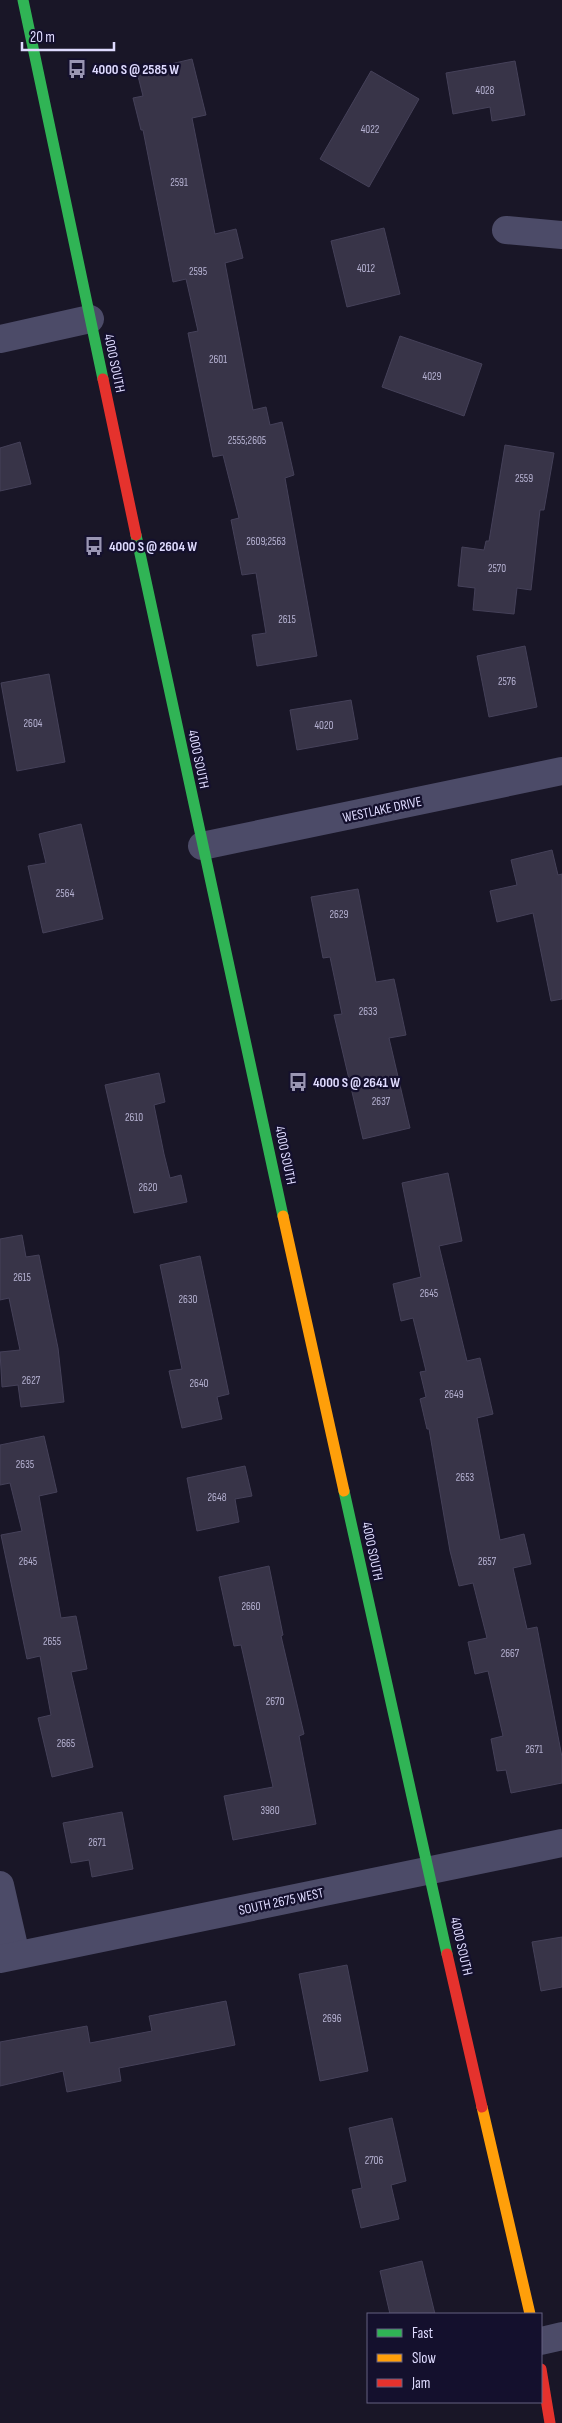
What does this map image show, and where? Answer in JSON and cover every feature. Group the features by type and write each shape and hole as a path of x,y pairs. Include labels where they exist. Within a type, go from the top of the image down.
{"street":[{"name":"4000 SOUTH","path":"22,0 202,846 428,1871 530,2313"},
{"path":"506,230 562,235"},
{"path":"0,339 90,319"},
{"name":"WESTLAKE DRIVE","path":"202,846 562,771"},
{"name":"SOUTH 2675 WEST","path":"8,1957 562,1843"},
{"path":"0,1885 8,1957"},
{"path":"542,2340 562,2336"},
{"path":"542,2375 550,2423"}],"building":[{"path":"192,59 206,115 192,118 215,234 236,229 243,258 225,263 253,410 266,407 270,425 282,422 294,475 285,478 317,656 257,666 252,635 266,633 256,573 242,575 231,520 239,518 223,455 213,457 188,333 198,331 186,279 173,282 143,130 141,130 133,98 143,96 137,72"},
{"path":"515,61 525,115 492,121 490,107 453,114 446,73"},
{"path":"371,71 419,99 369,187 320,159"},
{"path":"384,228 400,294 347,307 331,241"},
{"path":"400,336 482,364 464,416 382,387"},
{"path":"20,442 31,484 0,491 0,448"},
{"path":"505,445 554,453 544,510 540,510 531,590 517,588 514,614 473,610 475,588 458,586 462,547 484,550 486,541 489,541"},
{"path":"525,646 537,707 489,717 477,656"},
{"path":"49,674 65,762 17,771 1,683"},
{"path":"351,700 358,739 297,750 290,710"},
{"path":"81,824 103,919 43,933 28,866 46,863 39,834"},
{"path":"552,850 558,875 562,874 562,999 551,1001 533,913 497,922 490,891 517,885 511,860"},
{"path":"358,889 376,982 394,979 406,1035 389,1038 410,1128 363,1139 334,1015 342,1014 330,957 323,958 311,897"},
{"path":"159,1073 165,1102 154,1105 164,1154 170,1178 181,1175 187,1202 134,1213 105,1085"},
{"path":"448,1173 462,1241 439,1246 467,1361 480,1358 493,1414 477,1418 500,1540 524,1534 531,1564 513,1568 527,1629 537,1627 562,1757 562,1783 511,1793 506,1770 497,1771 491,1739 503,1736 488,1671 475,1674 468,1642 487,1638 473,1583 459,1586 450,1551 429,1429 427,1429 420,1399 426,1397 420,1372 426,1371 413,1318 401,1321 393,1284 421,1277 402,1183"},
{"path":"22,1235 26,1257 39,1255 58,1348 64,1402 21,1407 18,1385 2,1387 0,1352 20,1350 9,1298 0,1300 0,1239"},
{"path":"200,1256 229,1394 217,1397 222,1419 182,1428 169,1371 182,1369 160,1265"},
{"path":"44,1436 57,1492 39,1496 61,1618 76,1616 87,1669 71,1672 93,1767 52,1777 38,1718 51,1715 40,1656 27,1659 1,1535 22,1531 10,1483 0,1485 0,1445"},
{"path":"245,1466 252,1496 235,1499 239,1522 197,1531 187,1478"},
{"path":"269,1566 283,1635 281,1636 304,1734 299,1736 316,1824 233,1840 224,1796 273,1787 241,1645 234,1646 219,1577"},
{"path":"122,1812 133,1869 92,1877 89,1860 71,1863 63,1823"},
{"path":"562,1937 562,1987 541,1991 532,1942"},
{"path":"347,1965 368,2071 320,2081 299,1974"},
{"path":"226,2001 235,2045 119,2068 121,2081 67,2092 63,2071 0,2086 0,2042 87,2026 90,2043 152,2031 149,2016"},
{"path":"392,2118 406,2181 391,2185 399,2219 361,2228 352,2190 362,2188 349,2128"},
{"path":"422,2261 435,2313 390,2313 380,2271"}],"traffic: fast":[{"path":"23,0 103,379"},
{"path":"136,535 283,1216"},
{"path":"344,1491 447,1954"}],"traffic: slow":[{"path":"283,1216 344,1491"},
{"path":"482,2107 530,2313"}],"traffic: jam":[{"path":"103,379 136,535"},
{"path":"447,1954 482,2107"},
{"path":"542,2375 550,2423"}],"place":[{"name":"4000 S @ 2585 W","path":"77,69"},
{"name":"4000 S @ 2604 W","path":"94,546"},
{"name":"4000 S @ 2641 W","path":"298,1082"}]}
